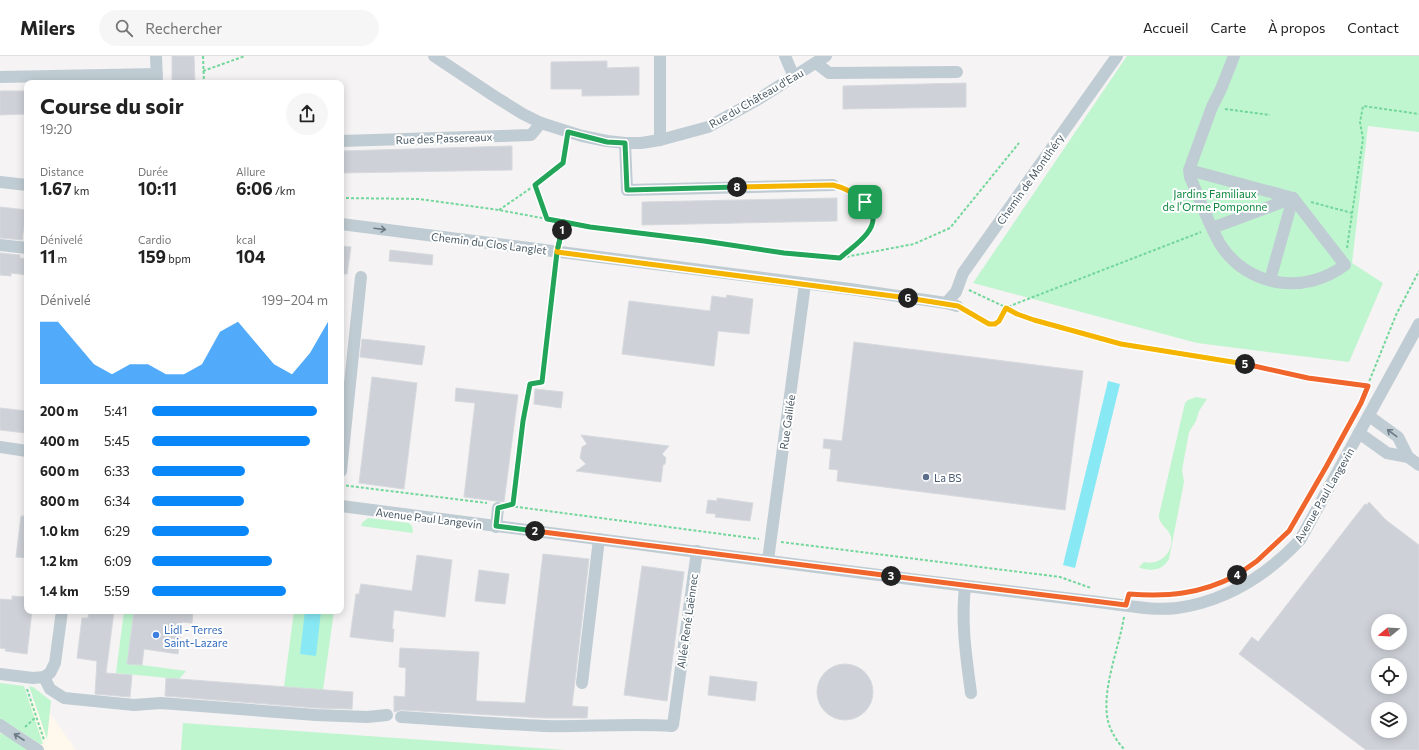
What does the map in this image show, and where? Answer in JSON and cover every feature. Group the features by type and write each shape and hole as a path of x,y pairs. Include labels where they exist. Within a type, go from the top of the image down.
{"street":[{"path":"0,77 157,78 156,56"},
{"name":"Rue du Château d'Eau","path":"434,56 523,114 542,123 568,132 607,142 625,143 641,143 660,140 708,127 737,112 821,59 829,73 957,72"},
{"path":"660,56 660,140"},
{"path":"784,56 794,77"},
{"name":"Chemin de Montlhéry","path":"952,305 963,272 1117,56"},
{"path":"1189,170 1293,198 1345,265 1316,281 1304,283 1282,283 1270,280 1250,272 1230,257 1212,228 1190,177 1189,170 1212,107 1234,56"},
{"name":"Rue des Passereaux","path":"344,141 531,135 542,123"},
{"path":"625,143 627,190 833,185"},
{"path":"0,182 24,185"},
{"path":"1212,228 1293,198"},
{"path":"1270,280 1293,198"},
{"name":"Chemin du Clos Langlet","path":"344,224 805,284 952,305"},
{"path":"0,245 24,248"},
{"path":"344,442 361,277"},
{"name":"Rue Galilée","path":"768,560 805,284"},
{"name":"Avenue Paul Langevin","path":"344,506 965,586 1150,608 1176,608 1220,597 1234,591 1270,569 1300,540 1419,324"},
{"path":"1369,416 1398,437 1415,460"},
{"path":"1359,433 1387,453 1415,460"},
{"path":"0,447 24,451"},
{"path":"496,526 498,506"},
{"path":"582,683 599,539"},
{"name":"Allée René Laënnec","path":"401,718 544,726 674,725 677,692 697,551"},
{"path":"965,586 962,608 963,632 971,693"},
{"path":"0,674 33,678 44,677 50,673 55,663 62,614"},
{"path":"44,677 50,689 64,698 134,705 161,703 316,715 367,717 387,715"},
{"path":"0,725 42,747"}],"path":[{"path":"203,56 204,80"},
{"path":"203,71 245,56"},
{"path":"1345,265 1363,139 1360,122 1362,106 1419,114"},
{"path":"1212,107 1270,115"},
{"path":"499,210 563,163 568,132"},
{"path":"344,198 419,199 499,210 590,227 704,241 784,253 840,258 914,244 950,228 1019,143"},
{"path":"535,185 547,219"},
{"path":"833,185 854,192 865,202 872,212 874,220 870,230 840,258"},
{"path":"1293,198 1352,213"},
{"path":"498,506 513,504 523,421 530,384 542,382 557,252 564,222"},
{"path":"952,305 989,324 995,324 999,321 1006,308 1015,304 1212,228"},
{"path":"1358,408 1396,315 1419,271"},
{"path":"959,286 1017,314 1121,344 1242,364 1308,378 1384,388"},
{"path":"1252,565 1289,531 1318,480"},
{"path":"344,485 1060,577 1096,589"},
{"path":"1156,596 1196,591"},
{"path":"1125,750 1111,729 1107,711 1107,700 1110,678 1122,629 1126,605"},
{"path":"27,677 26,686 42,747"}],"shaded area":[{"path":"0,696 42,702 76,750 0,750"}],"green space":[{"name":"Jardins Familiaux de l’Orme Pomponne","path":"1127,56 1419,56 1419,132 1368,126 1352,263 1383,283 1349,362 1197,343 973,283"},
{"path":"1196,397 1207,399 1199,411 1196,421 1189,432 1182,470 1184,482 1169,559 1160,568 1149,570 1140,568 1139,567 1144,562 1150,563 1160,560 1168,553 1170,548 1170,534 1160,521 1159,515 1185,403"},
{"path":"368,518 409,523 412,526 413,533 361,526 362,523"},
{"path":"124,614 134,614 127,663 186,671 179,679 116,673"},
{"path":"294,614 334,614 323,690 284,687"},
{"path":"0,683 24,686 43,744 40,744 11,725 0,720"},
{"path":"29,686 33,687 51,701 47,739"},
{"path":"183,723 566,750 181,750"},
{"path":"0,733 12,739 28,750 0,750"}],"water":[{"path":"1108,381 1120,384 1075,568 1063,565"},
{"path":"305,614 321,614 316,656 300,654"}],"building":[{"path":"172,56 194,56 195,80 172,80"},
{"path":"607,61 607,68 639,67 639,95 582,96 582,89 551,89 551,62"},
{"path":"966,83 966,107 843,109 843,86"},
{"path":"0,91 24,91 24,114 0,115"},
{"path":"512,146 512,170 344,173 344,151"},
{"path":"837,198 837,221 642,225 642,202"},
{"path":"0,207 24,210 22,240 0,238"},
{"path":"344,246 351,247 347,274 344,274"},
{"path":"390,250 433,255 432,265 389,261"},
{"path":"0,253 20,255 20,258 24,259 24,275 11,273 11,276 0,275"},
{"path":"727,295 753,299 749,334 718,331 714,366 622,354 629,301 710,311 712,296 726,298"},
{"path":"362,339 425,346 422,365 360,357"},
{"path":"854,342 1083,371 1065,510 837,481 838,470 829,469 831,449 823,448 824,439 842,441"},
{"path":"372,377 417,383 404,489 359,483"},
{"path":"456,388 518,395 504,502 464,497 475,403 455,401"},
{"path":"535,389 563,392 561,408 534,404"},
{"path":"0,408 24,411 24,433 0,430"},
{"path":"581,435 669,446 662,454 666,458 665,464 663,465 661,482 576,471 586,464 580,458 582,447 587,444"},
{"path":"717,498 753,503 750,521 715,517 716,514 706,513 708,500 717,501"},
{"path":"1369,502 1386,520 1419,545 1419,750 1366,750 1239,654 1252,637 1258,642 1365,504 1367,505"},
{"path":"21,516 24,516 24,558 16,557"},
{"path":"543,554 589,559 572,706 588,707 587,718 544,718 401,710 394,712 394,696 405,697 406,668 399,667 400,648 479,652 476,701 525,703"},
{"path":"417,555 452,560 445,617 394,610 392,629 394,629 393,642 350,637 356,594 359,594 361,584 412,591"},
{"path":"642,566 684,572 667,701 624,695"},
{"path":"479,570 509,574 505,604 475,601"},
{"path":"12,596 24,597 24,614 32,614 27,654 5,651 6,649 0,648 0,599 12,600"},
{"path":"89,614 114,614 106,673 132,675 130,697 95,694 97,661 77,658 82,618 88,618"},
{"name":"Lidl - Terres Saint-Lazare","path":"134,614 193,614 192,623 182,622 178,654 144,649 142,665 127,664"},
{"path":"839,664 851,664 861,668 869,676 873,686 873,698 869,708 861,716 851,720 839,720 829,716 821,708 817,698 817,686 821,676 829,668"},
{"path":"710,676 757,682 755,701 708,695"},
{"path":"166,678 353,692 352,709 316,708 165,696"}],"place":[{"name":"La BS","path":"926,477"},
{"name":"Lidl - Terres Saint-Lazare","path":"156,635"}],"route":[{"path":"865,202 854,192 833,185 627,190 625,143 607,142 568,132 563,163 535,185 547,219 564,222 557,252 850,289 946,303 958,306 989,324 995,324 999,321 1005,313 1006,308 1034,320 1121,344 1242,364 1308,378 1368,386 1361,403 1289,531 1257,561 1242,572 1225,581 1182,594 1156,596 1129,594 1126,605 1019,593 496,526 498,508 513,504 523,421 530,384 542,382 557,252 564,222 590,227 704,241 784,253 840,258 870,230 874,220 872,212 865,202"}]}
